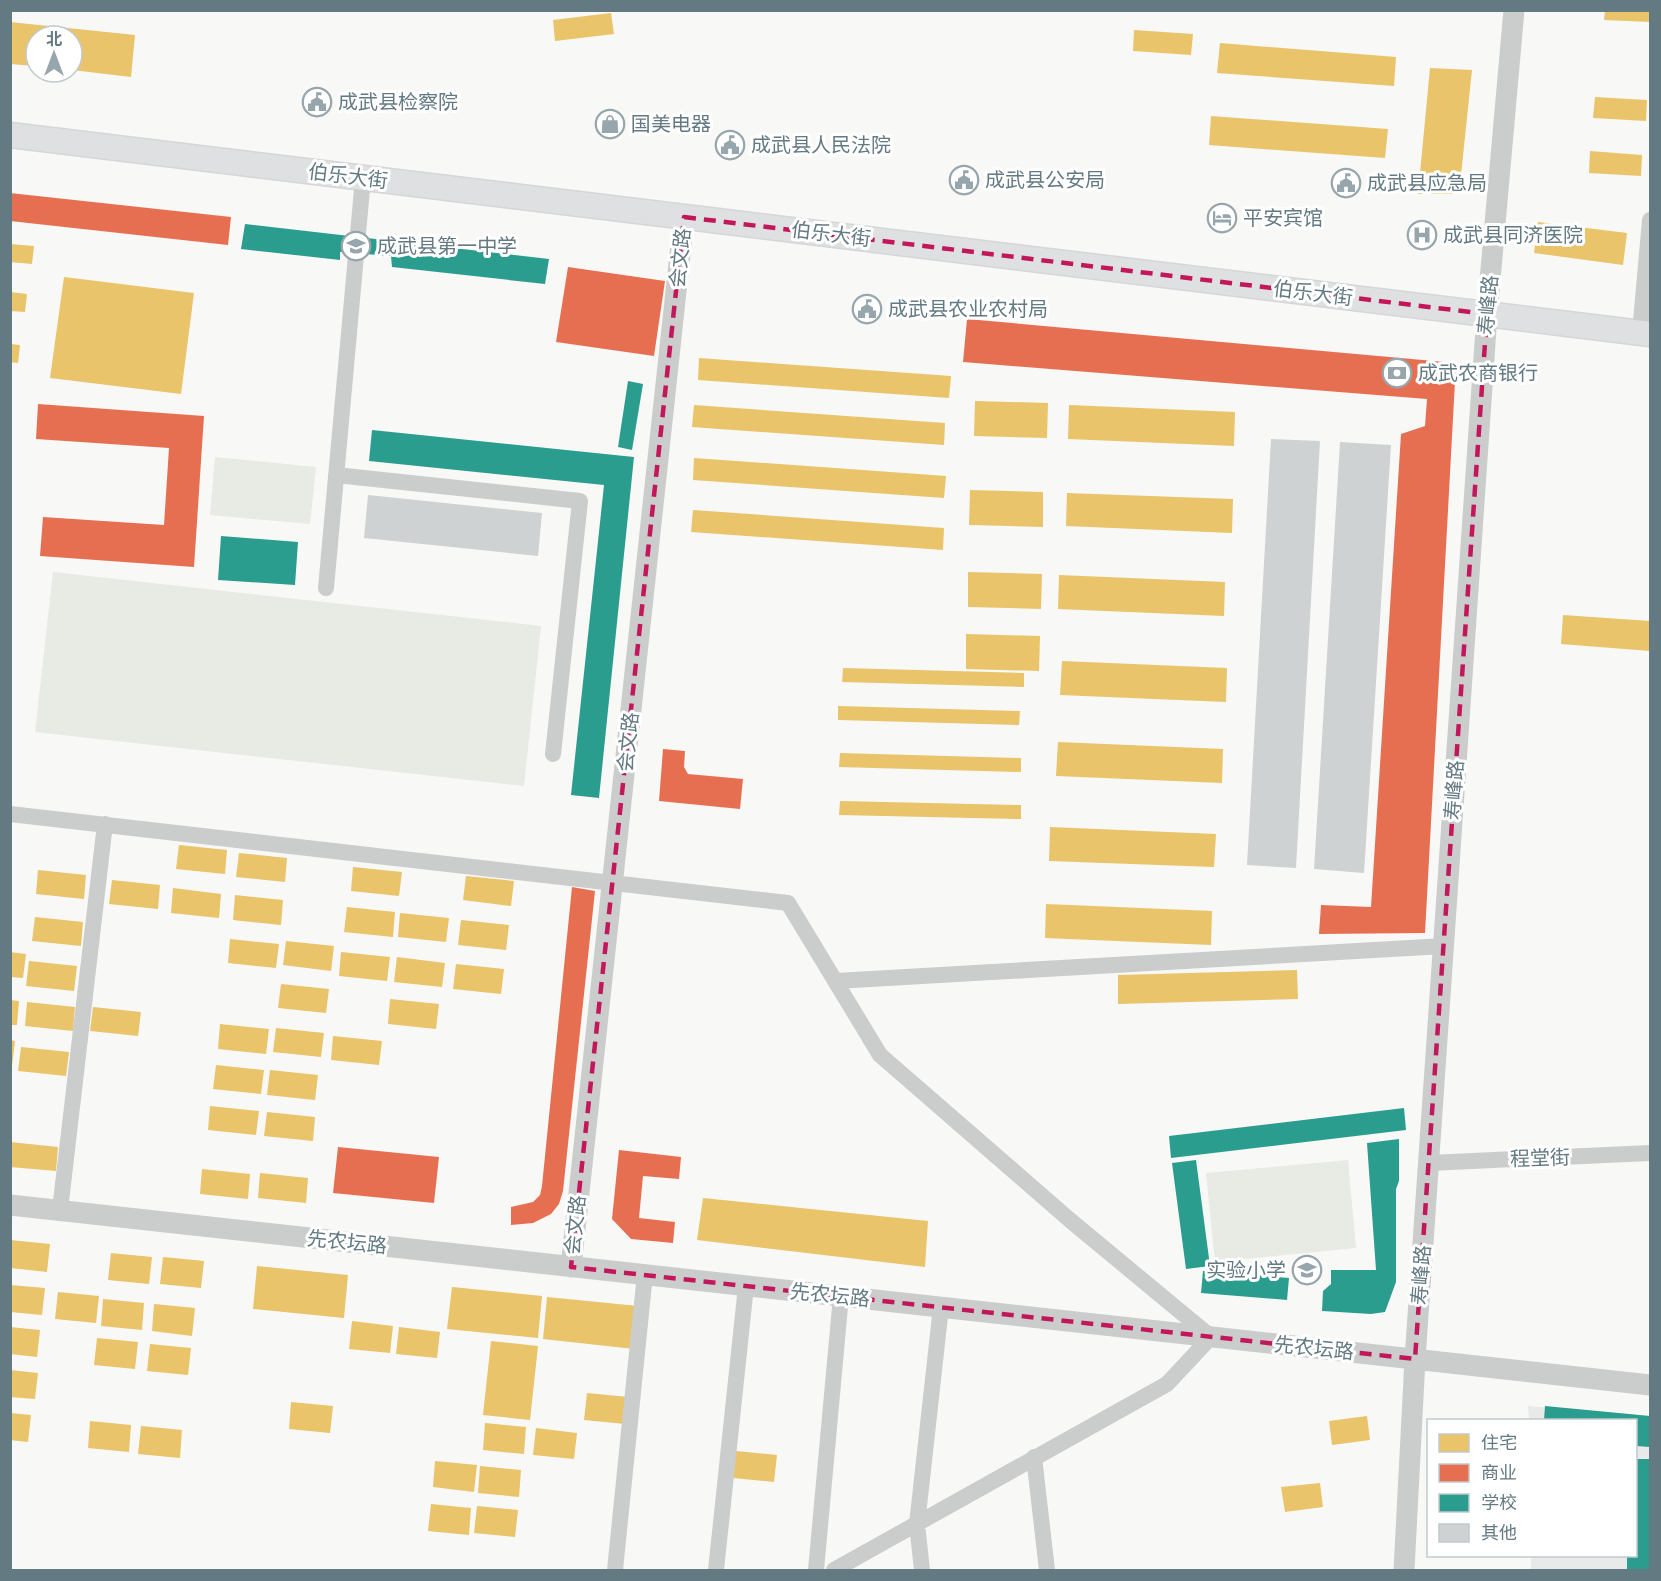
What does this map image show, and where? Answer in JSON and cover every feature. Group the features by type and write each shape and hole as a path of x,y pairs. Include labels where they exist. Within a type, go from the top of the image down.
{"main road":[{"name":"伯乐大街","path":"10,135 1645,333"}],"street":[{"name":"寿峰路","path":"1404,1570 1415,1359 1487,314 1514,10"},
{"path":"326,588 363,178"},
{"name":"会文路","path":"571,1266 684,217"},
{"path":"1645,333 1650,220"},
{"path":"336,474 580,501 553,754"},
{"path":"10,814 613,881 788,903 880,1055 1071,1221 1211,1337 1167,1384 834,1570"},
{"path":"60,1210 105,824"},
{"path":"836,981 1444,946"},
{"name":"程堂街","path":"1429,1163 1650,1154"},
{"name":"先农坛路","path":"10,1205 1650,1385"},
{"path":"615,1570 645,1275"},
{"path":"716,1570 746,1286"},
{"path":"816,1570 842,1296"},
{"path":"922,1570 917,1524 941,1307"},
{"path":"1034,1457 1047,1570"}],"highlighted area":[{"path":"684,217 1487,314 1415,1359 571,1267"}],"shaded area":[{"path":"215,457 316,467 310,524 210,515"},
{"path":"53,572 541,626 524,786 35,732"},
{"path":"1348,1160 1356,1248 1215,1262 1206,1173"},
{"path":"1528,1406 1650,1416 1650,1570 1531,1570 1531,1557 1637,1557 1637,1419 1529,1419"}],"building: 住宅":[{"path":"1605,10 1650,10 1650,22 1604,20"},
{"path":"611,13 614,34 555,41 553,20"},
{"path":"10,22 29,24 24,24 24,65 10,64"},
{"path":"84,30 135,35 131,77 84,71"},
{"path":"1134,30 1193,34 1191,55 1133,51"},
{"path":"1220,43 1396,57 1394,86 1217,73"},
{"path":"1430,68 1472,70 1459,194 1418,194"},
{"path":"1595,97 1647,100 1646,121 1593,118"},
{"path":"1211,116 1388,129 1385,158 1209,145"},
{"path":"1590,151 1642,155 1641,176 1589,173"},
{"path":"1538,222 1627,233 1623,265 1534,253"},
{"path":"10,244 34,246 32,264 10,262"},
{"path":"64,277 194,293 181,394 50,378"},
{"path":"10,292 27,294 25,312 10,311"},
{"path":"10,344 20,345 18,363 10,362"},
{"path":"699,358 951,376 949,398 698,380"},
{"path":"975,401 1048,403 1047,438 974,436"},
{"path":"694,405 945,423 944,445 692,427"},
{"path":"1069,405 1235,412 1234,446 1068,439"},
{"path":"694,458 946,476 944,498 693,480"},
{"path":"970,490 1043,492 1043,527 969,525"},
{"path":"1067,493 1233,499 1232,533 1066,526"},
{"path":"693,510 944,528 943,550 691,532"},
{"path":"968,572 1042,574 1041,609 968,607"},
{"path":"1059,575 1225,582 1224,616 1058,609"},
{"path":"1563,615 1650,621 1650,651 1561,644"},
{"path":"966,634 1040,636 1039,671 966,669"},
{"path":"1062,661 1227,668 1226,702 1060,695"},
{"path":"843,668 1024,673 1024,687 842,682"},
{"path":"838,706 1020,711 1019,725 838,720"},
{"path":"1058,742 1223,749 1222,783 1056,776"},
{"path":"840,753 1021,758 1021,772 839,767"},
{"path":"840,801 1021,805 1021,819 839,815"},
{"path":"1050,827 1216,834 1214,867 1049,861"},
{"path":"179,845 227,850 225,874 176,869"},
{"path":"239,853 287,858 285,882 236,877"},
{"path":"353,867 402,872 399,896 351,891"},
{"path":"38,870 86,875 84,899 36,894"},
{"path":"466,876 514,881 511,906 463,900"},
{"path":"112,880 160,885 158,909 109,904"},
{"path":"173,888 221,894 219,918 171,913"},
{"path":"235,895 283,900 281,925 233,920"},
{"path":"1046,904 1212,911 1211,945 1045,938"},
{"path":"347,907 395,912 393,937 344,932"},
{"path":"400,913 449,918 446,942 398,937"},
{"path":"35,917 83,922 81,946 32,941"},
{"path":"461,920 509,925 506,950 458,945"},
{"path":"230,939 279,944 276,968 228,963"},
{"path":"286,941 334,946 331,971 283,965"},
{"path":"10,952 26,954 23,978 10,977"},
{"path":"341,952 390,957 387,981 339,976"},
{"path":"397,957 445,963 442,987 394,982"},
{"path":"29,961 77,966 74,991 26,986"},
{"path":"456,964 504,969 501,994 453,989"},
{"path":"1297,970 1298,999 1118,1004 1118,975"},
{"path":"281,984 329,989 326,1013 278,1008"},
{"path":"390,999 439,1004 436,1029 388,1024"},
{"path":"10,1000 19,1001 17,1025 10,1025"},
{"path":"27,1002 75,1007 73,1031 25,1026"},
{"path":"93,1007 141,1012 138,1036 90,1031"},
{"path":"220,1024 269,1029 266,1054 218,1049"},
{"path":"276,1028 324,1033 321,1057 273,1052"},
{"path":"333,1036 382,1041 379,1065 331,1060"},
{"path":"10,1040 15,1041 12,1066 10,1066"},
{"path":"21,1047 69,1052 66,1076 18,1071"},
{"path":"216,1065 264,1070 261,1094 213,1089"},
{"path":"270,1070 318,1075 315,1100 267,1095"},
{"path":"210,1106 259,1111 256,1135 208,1130"},
{"path":"267,1112 315,1117 313,1141 264,1136"},
{"path":"10,1142 58,1147 56,1171 10,1167"},
{"path":"202,1169 250,1174 248,1199 200,1194"},
{"path":"260,1173 308,1178 306,1203 258,1198"},
{"path":"703,1198 928,1221 925,1267 697,1240"},
{"path":"10,1240 50,1244 47,1272 10,1268"},
{"path":"111,1253 152,1257 149,1284 108,1280"},
{"path":"163,1257 204,1261 201,1288 160,1284"},
{"path":"257,1266 348,1275 344,1318 253,1309"},
{"path":"10,1285 45,1288 42,1315 10,1312"},
{"path":"452,1287 542,1296 538,1338 447,1329"},
{"path":"58,1292 99,1296 96,1323 55,1319"},
{"path":"547,1297 638,1306 634,1349 543,1339"},
{"path":"103,1299 144,1303 142,1330 101,1326"},
{"path":"154,1304 195,1308 192,1336 152,1331"},
{"path":"352,1321 393,1326 390,1353 349,1349"},
{"path":"10,1327 40,1330 37,1357 10,1354"},
{"path":"399,1327 440,1332 437,1358 396,1354"},
{"path":"97,1338 138,1342 135,1369 94,1365"},
{"path":"491,1341 538,1346 530,1420 483,1415"},
{"path":"150,1344 191,1348 188,1375 147,1371"},
{"path":"10,1370 38,1373 35,1399 10,1397"},
{"path":"587,1393 628,1397 625,1424 584,1420"},
{"path":"291,1402 333,1406 330,1433 289,1429"},
{"path":"10,1413 31,1415 28,1442 10,1440"},
{"path":"1367,1416 1370,1440 1332,1445 1329,1421"},
{"path":"90,1421 131,1425 129,1452 88,1448"},
{"path":"485,1423 526,1427 524,1454 483,1450"},
{"path":"141,1426 182,1430 180,1458 138,1454"},
{"path":"536,1428 577,1433 574,1459 533,1455"},
{"path":"736,1451 777,1455 774,1482 733,1478"},
{"path":"435,1461 477,1465 474,1492 433,1487"},
{"path":"480,1466 521,1470 519,1497 478,1493"},
{"path":"1320,1483 1323,1507 1285,1512 1281,1487"},
{"path":"431,1504 471,1508 469,1535 428,1531"},
{"path":"477,1506 518,1510 515,1537 474,1533"}],"building: 商业":[{"path":"10,193 231,217 228,245 10,221"},
{"path":"568,267 665,281 654,356 556,342"},
{"path":"967,319 1456,363 1425,933 1319,934 1321,905 1371,907 1401,434 1425,426 1427,399 963,362"},
{"path":"38,404 204,416 194,567 40,556 43,517 164,525 169,448 36,439"},
{"path":"663,749 685,751 684,767 688,774 743,779 740,809 659,801"},
{"path":"572,887 595,891 563,1191 559,1204 551,1214 533,1223 511,1225 511,1207 533,1202 540,1195 542,1186"},
{"path":"338,1147 439,1157 434,1203 333,1193"},
{"path":"619,1150 681,1157 679,1179 643,1176 639,1218 675,1222 673,1243 631,1239 612,1219"}],"building: 学校":[{"path":"245,224 549,259 545,284 392,267 391,256 340,252 340,260 241,249"},
{"path":"628,381 643,384 632,450 618,447"},
{"path":"372,430 634,457 599,798 571,795 604,485 369,461"},
{"path":"221,536 298,542 295,585 218,580"},
{"path":"1404,1108 1406,1130 1171,1158 1169,1136"},
{"path":"1399,1139 1399,1181 1396,1189 1396,1282 1385,1312 1371,1314 1322,1311 1323,1291 1331,1284 1331,1270 1376,1270 1367,1143"},
{"path":"1196,1160 1210,1266 1186,1269 1172,1163"},
{"path":"1203,1271 1289,1278 1287,1300 1201,1293"},
{"path":"1545,1406 1650,1416 1650,1447 1637,1446 1637,1419 1544,1419"},
{"path":"1637,1459 1650,1459 1650,1569 1627,1569 1627,1557 1637,1557"}],"building: 其他":[{"path":"1271,439 1320,441 1296,868 1247,865"},
{"path":"1340,442 1391,445 1364,873 1314,869"},
{"path":"368,495 542,513 538,556 364,538"}],"place":[{"name":"成武县检察院","path":"317,102"},
{"name":"国美电器","path":"610,124"},
{"name":"成武县人民法院","path":"730,145"},
{"name":"成武县公安局","path":"964,180"},
{"name":"成武县应急局","path":"1346,183"},
{"name":"平安宾馆","path":"1222,218"},
{"name":"成武县同济医院","path":"1422,235"},
{"name":"成武县第一中学","path":"356,246"},
{"name":"成武县农业农村局","path":"867,309"},
{"name":"成武农商银行","path":"1397,373"},
{"name":"实验小学","path":"1307,1270"}]}
